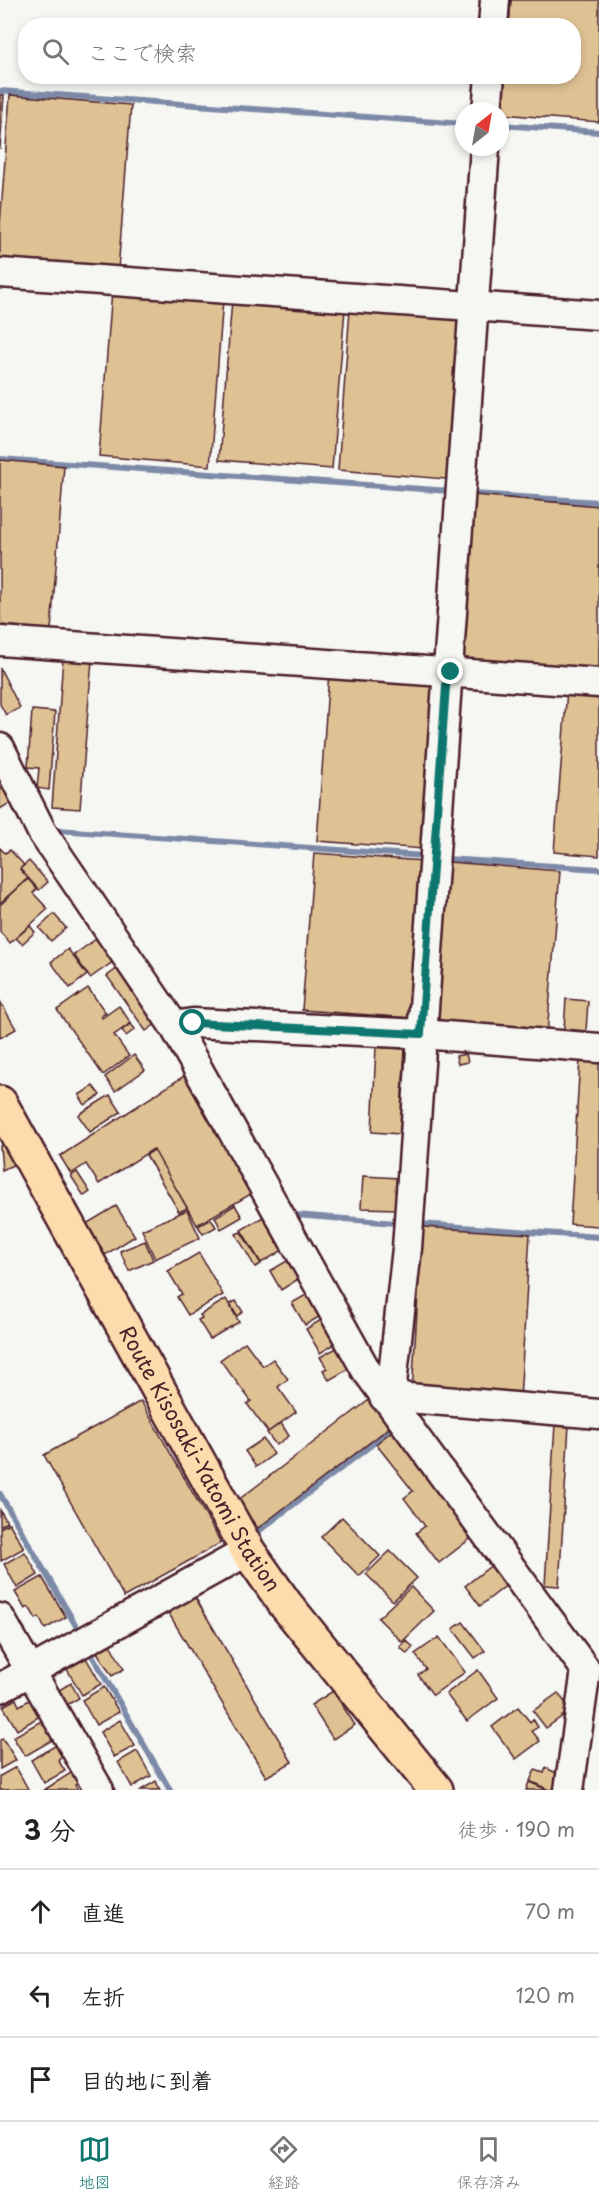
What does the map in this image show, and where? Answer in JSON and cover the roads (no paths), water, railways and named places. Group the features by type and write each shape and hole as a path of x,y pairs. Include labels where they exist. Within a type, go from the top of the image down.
{"main road":[{"name":"Route Kisosaki-Yatomi Station","path":"0,1103 248,1551 286,1605 436,1790"}],"street":[{"path":"494,18 495,0"},
{"path":"488,102 489,84"},
{"path":"393,1393 428,1035 481,307 485,156"},
{"path":"0,273 599,315"},
{"path":"0,641 599,683"},
{"path":"0,748 42,832 181,1025 366,1370 393,1393 592,1670 569,1790"},
{"path":"181,1025 428,1035 599,1048"},
{"path":"393,1393 599,1414"},
{"path":"0,1688 248,1551"},
{"path":"0,1618 99,1790"}],"waterway":[{"path":"0,91 455,123"},
{"path":"509,126 599,132"},
{"path":"0,459 450,491"},
{"path":"473,494 599,502"},
{"path":"58,830 424,856"},
{"path":"447,859 599,869"},
{"path":"295,1215 395,1223"},
{"path":"420,1224 599,1237"},
{"path":"256,1533 392,1429"},
{"path":"0,1494 79,1631"},
{"path":"89,1650 170,1790"}]}
